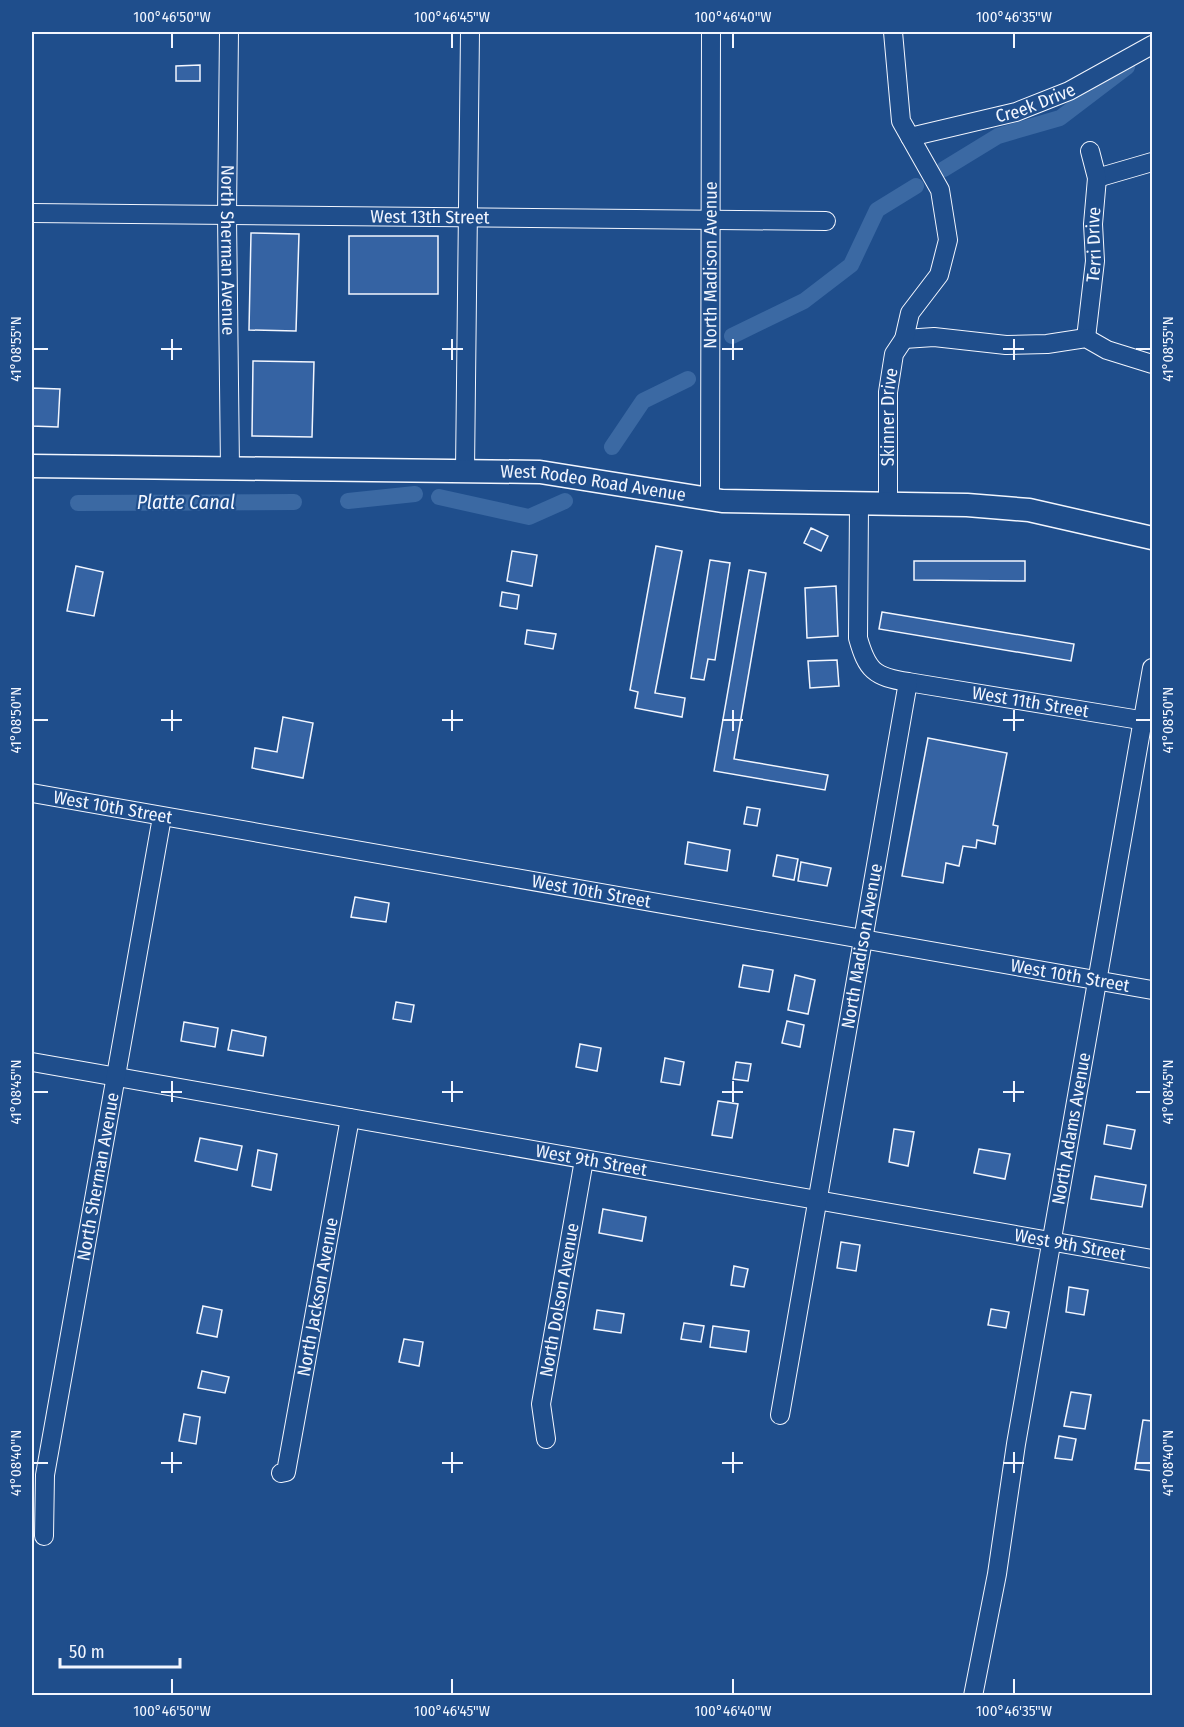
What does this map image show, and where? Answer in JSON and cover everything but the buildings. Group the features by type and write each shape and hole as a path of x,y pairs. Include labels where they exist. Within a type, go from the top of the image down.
{"main road":[{"name":"West Rodeo Road Avenue","path":"32,466 540,472 710,499 888,506 967,505 1029,510 1152,538"}],"street":[{"name":"North Sherman Avenue","path":"229,32 227,215 230,468"},
{"path":"465,470 470,32"},
{"name":"North Madison Avenue","path":"710,499 711,32"},
{"name":"Skinner Drive","path":"888,506 888,392 894,354 904,339 910,313 939,275 948,240 940,190 901,121 892,32"},
{"name":"Creek Drive","path":"910,137 1016,112 1069,91 1152,45"},
{"name":"Terri Drive","path":"1086,338 1095,261 1093,224 1097,178 1090,151"},
{"path":"1097,178 1152,162"},
{"name":"West 13th Street","path":"32,213 826,220"},
{"path":"904,339 934,337 1006,345 1047,344 1086,338 1107,350 1152,364"},
{"path":"859,505 858,638 864,659 873,672 908,682"},
{"name":"North Adams Avenue","path":"973,1695 997,1574 1016,1444 1098,980 1148,721 1152,668"},
{"name":"North Madison Avenue","path":"780,1415 908,682"},
{"name":"West 11th Street","path":"908,682 1148,721"},
{"name":"West 10th Street","path":"32,792 162,817 1152,990"},
{"name":"North Sherman Avenue","path":"44,1536 45,1475 162,817"},
{"name":"West 9th Street","path":"32,1062 1152,1259"},
{"name":"North Jackson Avenue","path":"281,1473 286,1472 350,1118"},
{"name":"North Dolson Avenue","path":"546,1439 541,1404 584,1160"}],"waterway":[{"name":"Platte Canal","path":"944,169 998,136 1060,118 1127,67"},
{"name":"Platte Canal","path":"732,336 804,301 851,265 877,210 916,186"},
{"name":"Platte Canal","path":"612,447 643,401 688,379"},
{"path":"348,501 415,494"},
{"name":"Platte Canal","path":"439,497 529,517 565,501"},
{"name":"Platte Canal","path":"78,503 294,502"}]}
